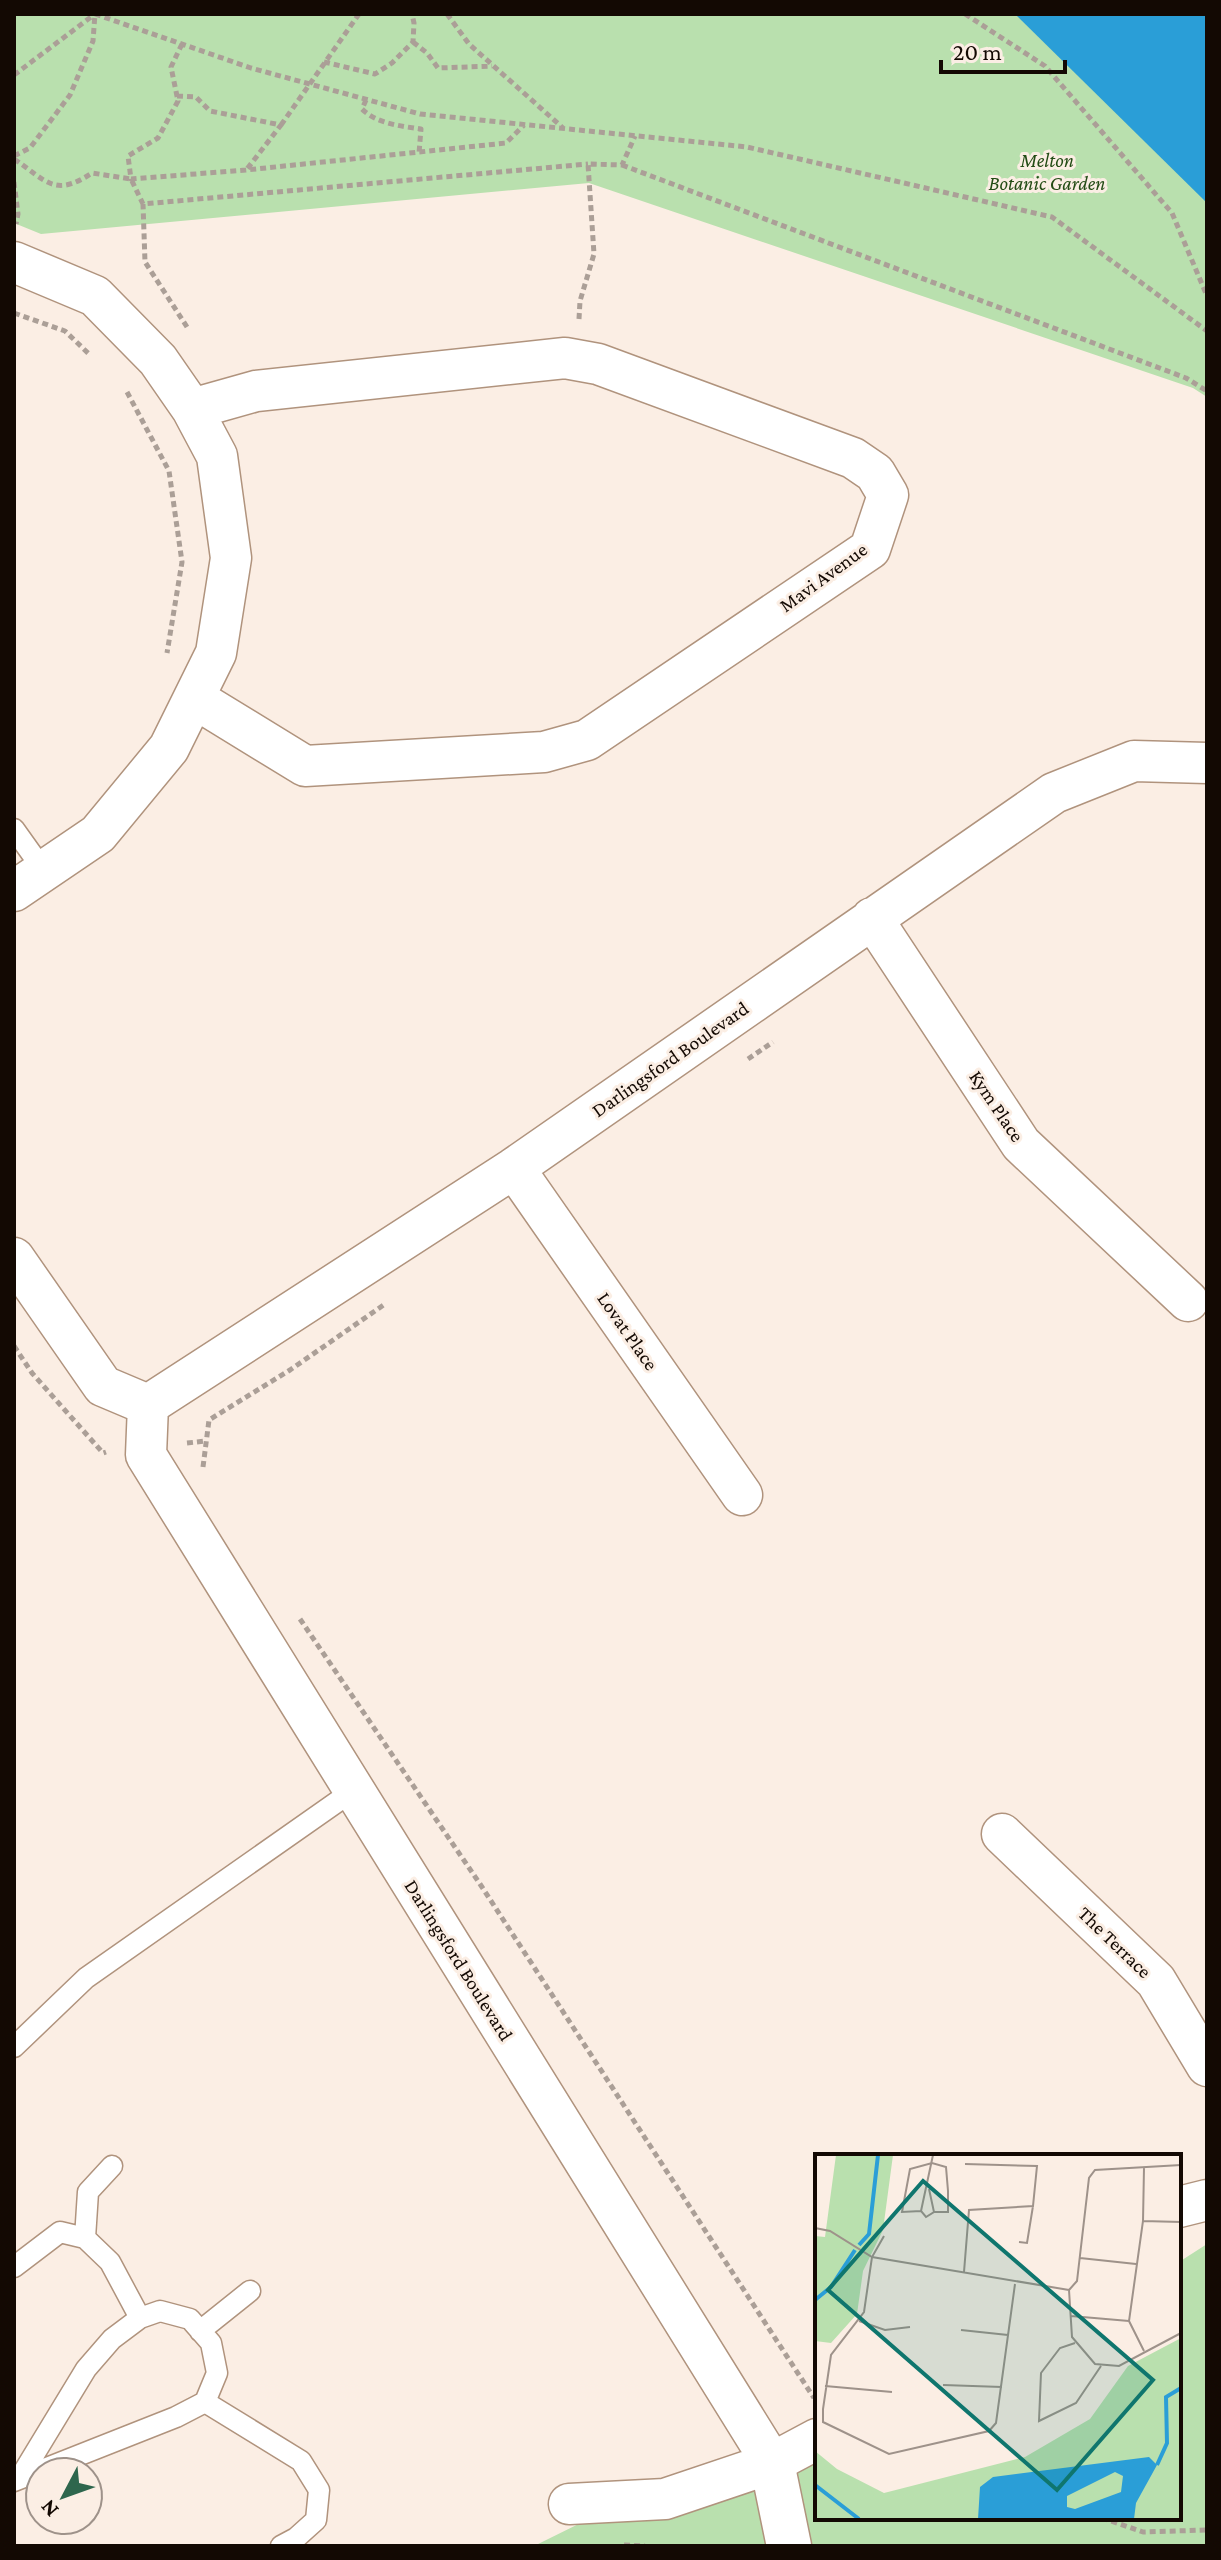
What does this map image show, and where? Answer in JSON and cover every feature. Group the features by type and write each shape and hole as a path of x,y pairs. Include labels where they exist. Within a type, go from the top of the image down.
{"street":[{"path":"14,262 95,296 158,360 192,409 217,456 231,558 216,653 169,748 98,834 29,881"},
{"name":"Mavi Avenue","path":"192,409 256,391 565,358 598,364 853,458 875,473 888,495 870,549 587,740 544,752 305,766 194,698"},
{"name":"Darlingsford Boulevard","path":"772,2463 146,1455 148,1405 514,1168 1054,793 1134,761 1207,763"},
{"name":"Kym Place","path":"872,918 1021,1144 1188,1301"},
{"name":"Lovat Place","path":"514,1168 742,1495"},
{"path":"14,1258 103,1386 148,1405"},
{"name":"The Terrace","path":"1002,1834 1156,1981 1207,2066"},
{"path":"1181,2206 1207,2200"},
{"path":"569,2504 665,2499 772,2463 815,2440"},
{"path":"772,2463 789,2546"}],"lane":[{"path":"14,829 29,881"},
{"path":"14,2047 86,1978 354,1790"},
{"path":"85,2238 88,2192 112,2166"},
{"path":"14,2267 60,2232 85,2238 110,2262 140,2318"},
{"path":"200,2331 250,2291"},
{"path":"160,2311 190,2319 211,2343 217,2373 205,2402 176,2417 18,2478 86,2369 112,2339 140,2318 160,2311"},
{"path":"205,2402 301,2461 319,2490 316,2520 296,2538 281,2546"}],"path":[{"path":"95,14 251,68 420,114 747,147 1052,217 1207,331"},
{"path":"16,70 95,14"},
{"path":"95,14 93,41 70,95 30,148 14,157 55,187 72,186 92,173 131,179 506,143 524,125"},
{"path":"246,170 359,14"},
{"path":"324,62 375,74 392,63 413,42 412,14"},
{"path":"447,14 469,44 563,128"},
{"path":"965,14 1045,66 1162,201 1172,213 1207,296"},
{"path":"413,42 427,53 438,68 492,66"},
{"path":"182,44 171,67 178,101 158,138 128,156 131,179 143,204 145,262 192,335"},
{"path":"177,96 196,97 210,111 281,125"},
{"path":"366,100 362,109 369,116 383,122 421,129 419,153"},
{"path":"622,165 635,136"},
{"path":"143,204 588,164 622,165 1186,378 1207,391"},
{"path":"577,360 580,301 594,254 588,164"},
{"path":"14,182 18,214 14,235"},
{"path":"14,313 65,331 100,364"},
{"path":"123,385 169,471 182,562 163,682 194,698"},
{"path":"747,1060 784,1034"},
{"path":"202,1474 209,1420 290,1370 394,1298"},
{"path":"292,1607 480,1884 815,2399"},
{"path":"1108,2520 1143,2532 1207,2530"},
{"path":"617,2545 645,2546"}],"green space":[{"name":"Melton Botanic Garden","path":"14,14 1207,14 1207,397 1193,388 589,183 41,234 14,223"},
{"path":"1207,2244 1207,2546 534,2546 611,2508 815,2461 815,2520 1181,2520 1181,2261"}],"water":[{"path":"1015,14 1207,14 1207,203"}]}
